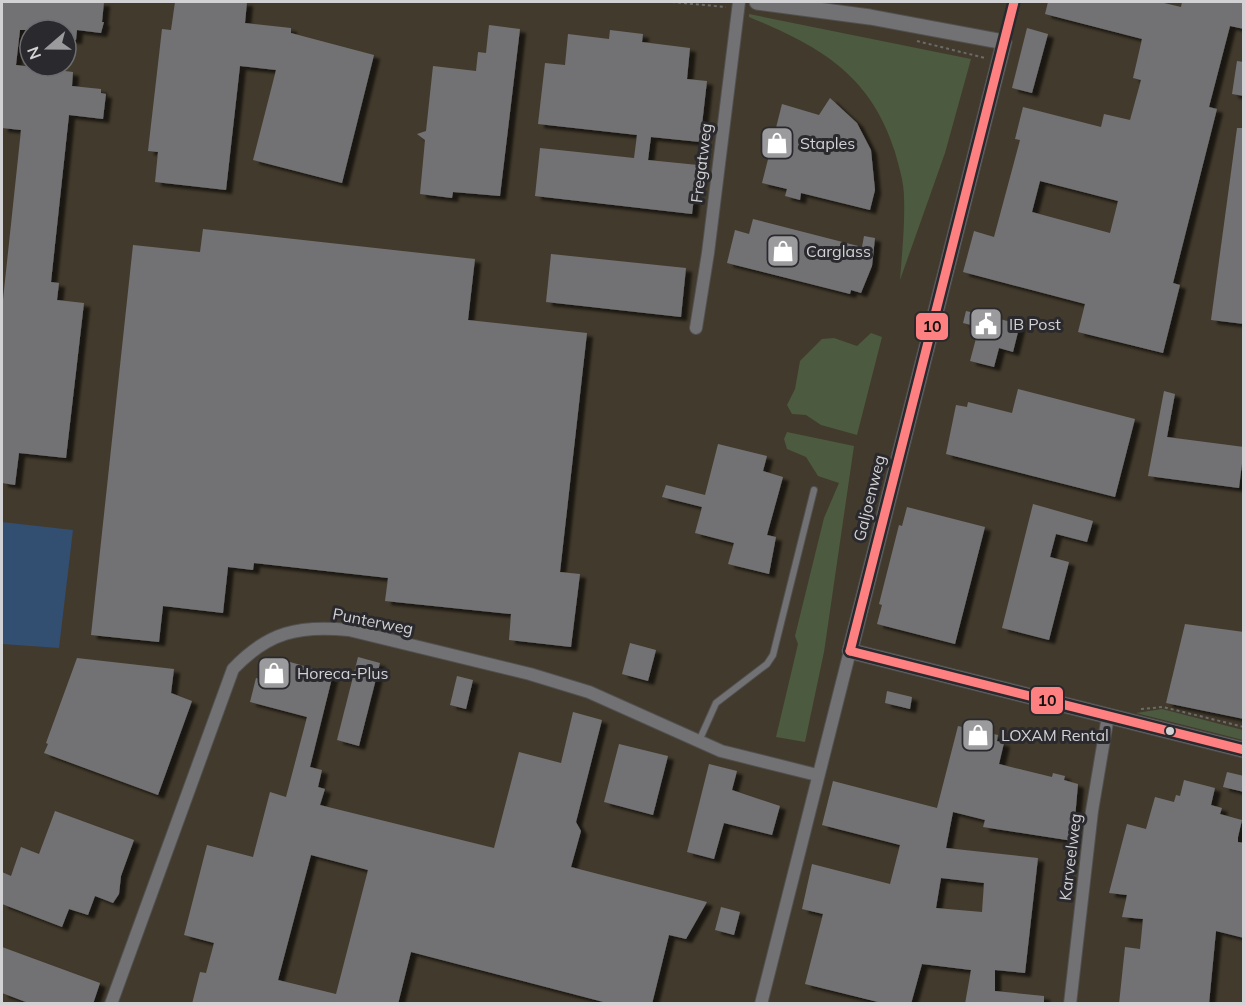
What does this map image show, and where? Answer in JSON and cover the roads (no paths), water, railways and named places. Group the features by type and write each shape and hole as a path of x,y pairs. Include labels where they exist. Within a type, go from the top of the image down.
{"street":[{"name":"Fregatweg","path":"696,328 708,253 739,2"},
{"path":"757,2 870,17 1004,42"},
{"name":"Galjoenweg","path":"760,1004 1014,2"},
{"name":"Punterweg","path":"111,1004 233,669 250,651 269,639 297,630 320,627 350,630 530,674 589,692 721,752 817,775"},
{"path":"850,651 1244,750"},
{"name":"Karveelweg","path":"1070,1004 1092,811 1108,716"}],"lane":[{"path":"699,742 716,703 766,664 773,655 814,490"}],"water":[{"path":"2,522 73,530 59,648 2,644"}],"place":[{"name":"Staples","path":"777,143"},
{"name":"Carglass","path":"783,251"},
{"name":"IB Post","path":"986,324"},
{"name":"Horeca-Plus","path":"274,673"},
{"name":"LOXAM Rental","path":"978,735"}]}
